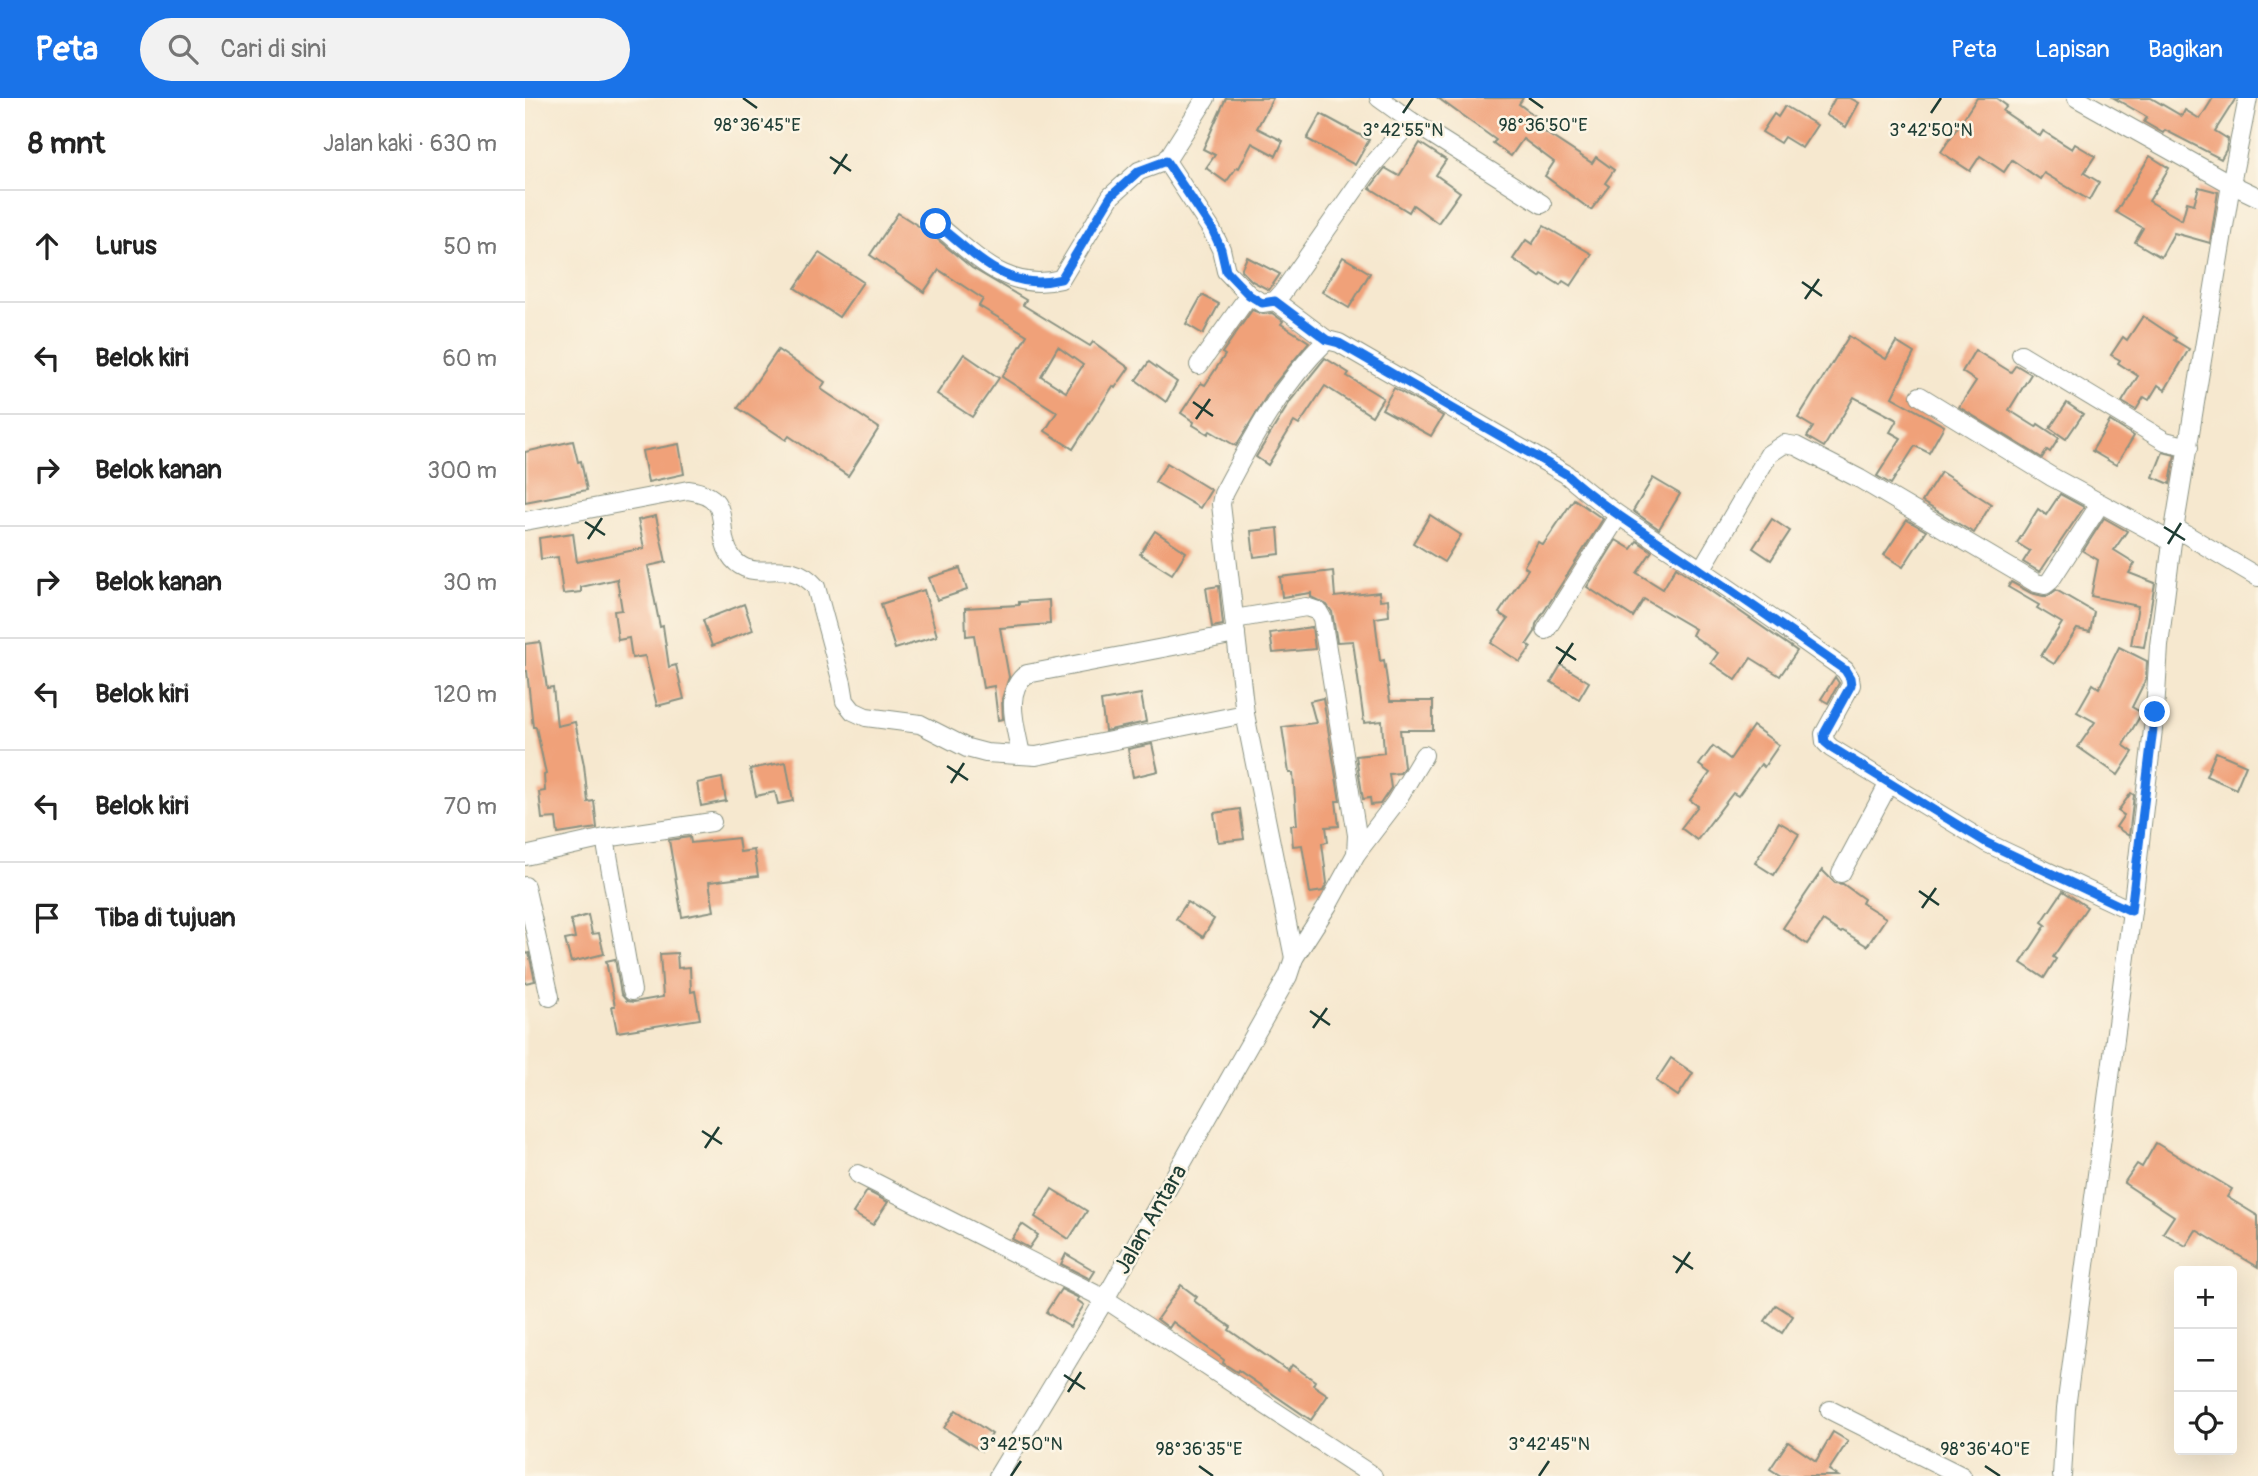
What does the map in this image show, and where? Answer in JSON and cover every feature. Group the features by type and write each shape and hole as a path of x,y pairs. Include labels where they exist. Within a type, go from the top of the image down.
{"street":[{"path":"936,224 1000,275 1027,282 1046,283 1061,279 1111,196 1139,171 1166,161 1206,98"},
{"path":"1379,98 1542,204"},
{"path":"2077,98 2258,197"},
{"path":"2062,1476 2066,1408 2131,911 2173,535 2231,184 2249,98"},
{"path":"1275,301 1369,169 1412,121"},
{"path":"1166,161 1212,229 1221,249 1226,271 1249,295 1262,303 1275,301 1327,340 1339,343 1566,474 1618,516 1845,670 1851,685 1824,734 1825,742 1987,843 2131,911"},
{"path":"1199,365 1249,295"},
{"path":"1294,958 1245,714 1221,504 1223,494 1269,410 1296,374 1327,340"},
{"path":"2021,354 2165,441 2189,447"},
{"path":"1920,396 2100,504 2173,535 2258,577"},
{"path":"1701,570 1769,454 1784,444 1806,450 1860,479 2036,583 2045,585 2100,504"},
{"path":"525,521 688,490 707,492 715,501 724,522 724,538 733,559 750,571 793,570 808,578 816,587 845,701 853,711 866,717 920,724 977,750 1037,756 1245,714"},
{"path":"1546,630 1618,516"},
{"path":"1021,755 1012,699 1019,679 1027,674 1306,607 1318,611 1322,618 1357,835 1356,854"},
{"name":"Jalan Antara","path":"999,1476 1105,1299 1288,976 1294,958 1356,854 1395,803 1424,755"},
{"path":"1840,873 1889,783"},
{"path":"525,856 605,838 712,822"},
{"path":"605,838 632,991"},
{"path":"525,886 550,997"},
{"path":"858,1174 1105,1299 1373,1476"},
{"path":"1829,1410 1962,1476"}],"building":[{"path":"1226,98 1273,98 1257,128 1283,141 1276,156 1252,143 1239,168 1237,167 1226,182 1206,168 1215,155 1203,149"},
{"path":"1438,98 1523,98 1519,104 1539,119 1534,125 1592,163 1596,157 1614,170 1605,183 1609,186 1591,210 1545,176 1554,162 1523,139 1511,156 1493,143 1496,140"},
{"path":"1835,98 1850,98 1859,103 1846,127 1826,115"},
{"path":"1977,98 1996,98 2007,106 2003,111 2040,136 2043,131 2072,149 2075,144 2095,156 2084,173 2099,182 2089,200 2044,173 2040,179 2012,160 2004,172 1980,156 1970,171 1941,152"},
{"path":"2114,98 2151,98 2182,116 2185,110 2200,119 2213,98 2236,98 2215,131 2228,139 2226,150 2221,159 2165,130 2163,133 2144,122 2147,117"},
{"path":"1785,106 1817,125 1802,148 1784,137 1780,143 1762,132 1774,114 1778,117"},
{"path":"1321,114 1369,140 1355,165 1307,139"},
{"path":"1420,143 1446,160 1436,175 1460,192 1438,223 1413,205 1409,212 1370,188 1385,168 1399,176"},
{"path":"2150,156 2169,168 2149,201 2182,220 2187,202 2194,204 2199,187 2218,192 2210,243 2174,233 2161,257 2135,242 2143,228 2116,212"},
{"path":"898,213 931,234 972,268 1026,300 1023,305 1090,346 1093,342 1129,368 1115,388 1113,386 1073,449 1045,431 1057,412 1002,377 1027,335 979,306 983,299 939,270 924,292 870,255","holes":["1058,347 1083,365 1066,392 1041,376"]},
{"path":"1544,226 1592,254 1571,286 1563,281 1560,285 1542,274 1540,277 1513,259 1526,240 1532,244"},
{"path":"819,253 863,282 839,317 795,288"},
{"path":"1247,257 1280,274 1269,290 1252,281 1241,270"},
{"path":"1343,257 1370,273 1349,308 1322,292"},
{"path":"1202,295 1219,304 1203,334 1186,324"},
{"path":"1252,310 1263,314 1272,313 1283,321 1281,324 1309,342 1272,387 1236,446 1193,425 1194,422 1181,413 1201,383 1205,385 1225,355 1222,353"},
{"path":"2143,316 2189,349 2165,390 2158,385 2149,400 2144,397 2136,410 2122,402 2138,376 2111,355 2123,337 2127,340"},
{"path":"1849,336 1886,359 1896,342 1914,353 1892,397 1944,426 1929,453 1915,446 1891,484 1877,476 1901,438 1890,432 1897,420 1854,397 1824,447 1807,437 1813,427 1798,418"},
{"path":"778,350 825,382 821,389 879,428 848,476 789,436 786,440 738,408"},
{"path":"1975,350 2011,372 2016,365 2031,374 2009,410 2059,438 2050,452 2047,450 2042,458 1959,407 1976,381 1962,372"},
{"path":"964,354 999,378 972,417 937,394"},
{"path":"1325,358 1349,373 1347,376 1383,398 1372,416 1325,386 1299,425 1294,422 1268,465 1256,457 1291,400"},
{"path":"1149,362 1177,382 1166,402 1136,380"},
{"path":"1394,388 1443,416 1431,436 1382,409"},
{"path":"2067,403 2083,414 2066,439 2050,428"},
{"path":"2110,421 2134,436 2116,465 2092,451"},
{"path":"573,441 578,462 581,461 587,490 525,502 525,452"},
{"path":"679,444 684,474 648,482 642,451"},
{"path":"2163,452 2175,455 2170,484 2153,477"},
{"path":"1167,463 1211,490 1200,508 1155,482"},
{"path":"1941,472 1991,504 1974,533 1922,502"},
{"path":"1653,478 1680,494 1659,529 1633,511"},
{"path":"2060,494 2084,507 2040,572 2023,562 2030,551 2017,543 2038,509 2046,515"},
{"path":"1574,499 1603,519 1536,624 1535,632 1527,644 1531,647 1520,662 1491,643 1508,619 1499,613 1528,569 1524,566 1538,542 1543,545"},
{"path":"1430,515 1461,535 1444,562 1413,543"},
{"path":"656,516 666,562 648,566 660,627 663,626 669,667 676,665 684,699 657,706 645,656 632,658 629,638 618,640 614,611 622,610 617,579 581,587 581,592 563,594 558,557 541,559 539,538 573,533 577,562 644,548 638,520"},
{"path":"2104,518 2127,531 2114,550 2135,563 2129,573 2155,583 2144,647 2131,645 2138,606 2091,596 2098,560 2083,551"},
{"path":"1772,519 1790,531 1771,560 1753,548"},
{"path":"1907,520 1926,531 1903,567 1884,555"},
{"path":"1278,528 1280,554 1254,557 1251,531"},
{"path":"1155,531 1186,552 1172,574 1140,554"},
{"path":"1616,540 1631,549 1637,541 1652,551 1637,573 1663,589 1676,567 1797,651 1780,676 1751,658 1736,680 1711,663 1718,653 1692,635 1695,629 1644,599 1633,617 1587,587"},
{"path":"960,568 967,590 937,600 929,578"},
{"path":"1333,571 1335,597 1379,592 1380,600 1388,599 1389,616 1375,618 1380,661 1384,660 1390,701 1433,701 1433,730 1400,730 1404,767 1400,773 1389,774 1391,788 1380,804 1371,805 1370,798 1363,799 1356,756 1384,753 1382,721 1364,723 1353,641 1337,642 1332,612 1327,605 1311,597 1311,593 1282,597 1280,577"},
{"path":"2011,582 2043,596 2056,590 2094,612 2090,632 2077,629 2054,664 2041,656 2062,623 2037,608 2039,605 2008,587"},
{"path":"1219,586 1223,625 1212,627 1206,588"},
{"path":"924,590 937,636 895,649 881,604"},
{"path":"1049,600 1050,624 1000,628 1009,677 1002,699 1003,719 998,720 994,686 983,688 974,635 966,636 965,608 1019,605 1019,602"},
{"path":"744,604 753,630 712,646 703,620"},
{"path":"1312,627 1315,649 1273,653 1270,633"},
{"path":"540,642 547,688 553,687 557,726 575,722 588,802 594,801 597,828 558,834 556,818 542,819 539,792 545,791 546,774 536,727 533,727 525,671 525,644"},
{"path":"2119,647 2147,661 2146,679 2132,707 2142,713 2123,745 2133,752 2118,775 2078,747 2095,722 2077,712 2093,684 2099,688"},
{"path":"1561,665 1589,682 1579,699 1551,682"},
{"path":"1835,677 1839,683 1828,703 1821,699"},
{"path":"1141,694 1146,722 1105,731 1101,701"},
{"path":"1323,698 1340,801 1336,801 1339,826 1326,827 1328,842 1322,843 1327,883 1323,891 1310,893 1302,845 1293,846 1291,825 1297,825 1293,773 1289,773 1282,727 1316,723 1310,701"},
{"path":"1753,726 1779,745 1764,767 1761,764 1738,796 1733,793 1697,840 1681,828 1698,806 1690,800 1710,773 1699,765 1713,746 1730,759"},
{"path":"1152,744 1158,771 1133,777 1128,749"},
{"path":"2216,752 2246,765 2236,789 2206,776"},
{"path":"786,762 793,801 778,804 775,792 756,796 750,769"},
{"path":"722,778 726,801 701,806 697,783"},
{"path":"2131,793 2134,795 2129,836 2116,827 2124,815 2118,811"},
{"path":"1240,809 1244,839 1218,842 1214,813"},
{"path":"1779,822 1799,834 1774,875 1755,863"},
{"path":"690,837 691,843 738,838 740,852 754,850 758,876 709,882 714,911 682,917 669,840"},
{"path":"1822,870 1835,883 1843,884 1864,899 1862,903 1886,918 1867,946 1823,921 1807,944 1783,928"},
{"path":"2063,891 2087,907 2053,957 2056,959 2044,978 2021,963 2046,925 2042,922"},
{"path":"1187,902 1214,919 1203,937 1176,919"},
{"path":"588,915 592,934 599,933 604,954 571,962 565,940 575,938 571,920"},
{"path":"529,953 535,981 525,983 525,954"},
{"path":"677,953 678,968 690,967 691,992 695,991 700,1019 617,1032 606,961 615,959 621,994 627,1001 634,1002 663,997 660,954"},
{"path":"1671,1058 1693,1073 1678,1096 1656,1081"},
{"path":"2156,1143 2232,1189 2227,1197 2258,1216 2258,1267 2196,1230 2186,1246 2163,1233 2174,1216 2124,1183 2137,1164 2142,1167"},
{"path":"1052,1189 1087,1211 1069,1239 1035,1217"},
{"path":"867,1191 888,1202 873,1225 853,1213"},
{"path":"1022,1224 1038,1235 1029,1248 1012,1239"},
{"path":"1066,1254 1095,1271 1090,1279 1061,1264"},
{"path":"1181,1285 1197,1297 1194,1301 1231,1327 1229,1330 1288,1371 1292,1365 1315,1381 1313,1385 1328,1395 1311,1420 1238,1370 1237,1372 1223,1363 1224,1360 1173,1322 1169,1328 1157,1319"},
{"path":"1061,1289 1079,1298 1077,1300 1084,1305 1070,1327 1046,1312"},
{"path":"1776,1305 1793,1316 1782,1333 1765,1321"},
{"path":"956,1410 992,1434 981,1451 944,1428"},
{"path":"1833,1432 1848,1441 1829,1470 1838,1476 1781,1476 1770,1469 1788,1442 1816,1461"}],"route":[{"path":"936,224 1000,275 1027,282 1046,283 1061,279 1111,196 1139,171 1166,161 1212,229 1221,249 1226,271 1249,295 1262,303 1275,301 1327,340 1339,343 1566,474 1618,516 1845,670 1851,685 1824,734 1825,742 1831,747 1987,843 2131,911 2155,712"}]}
